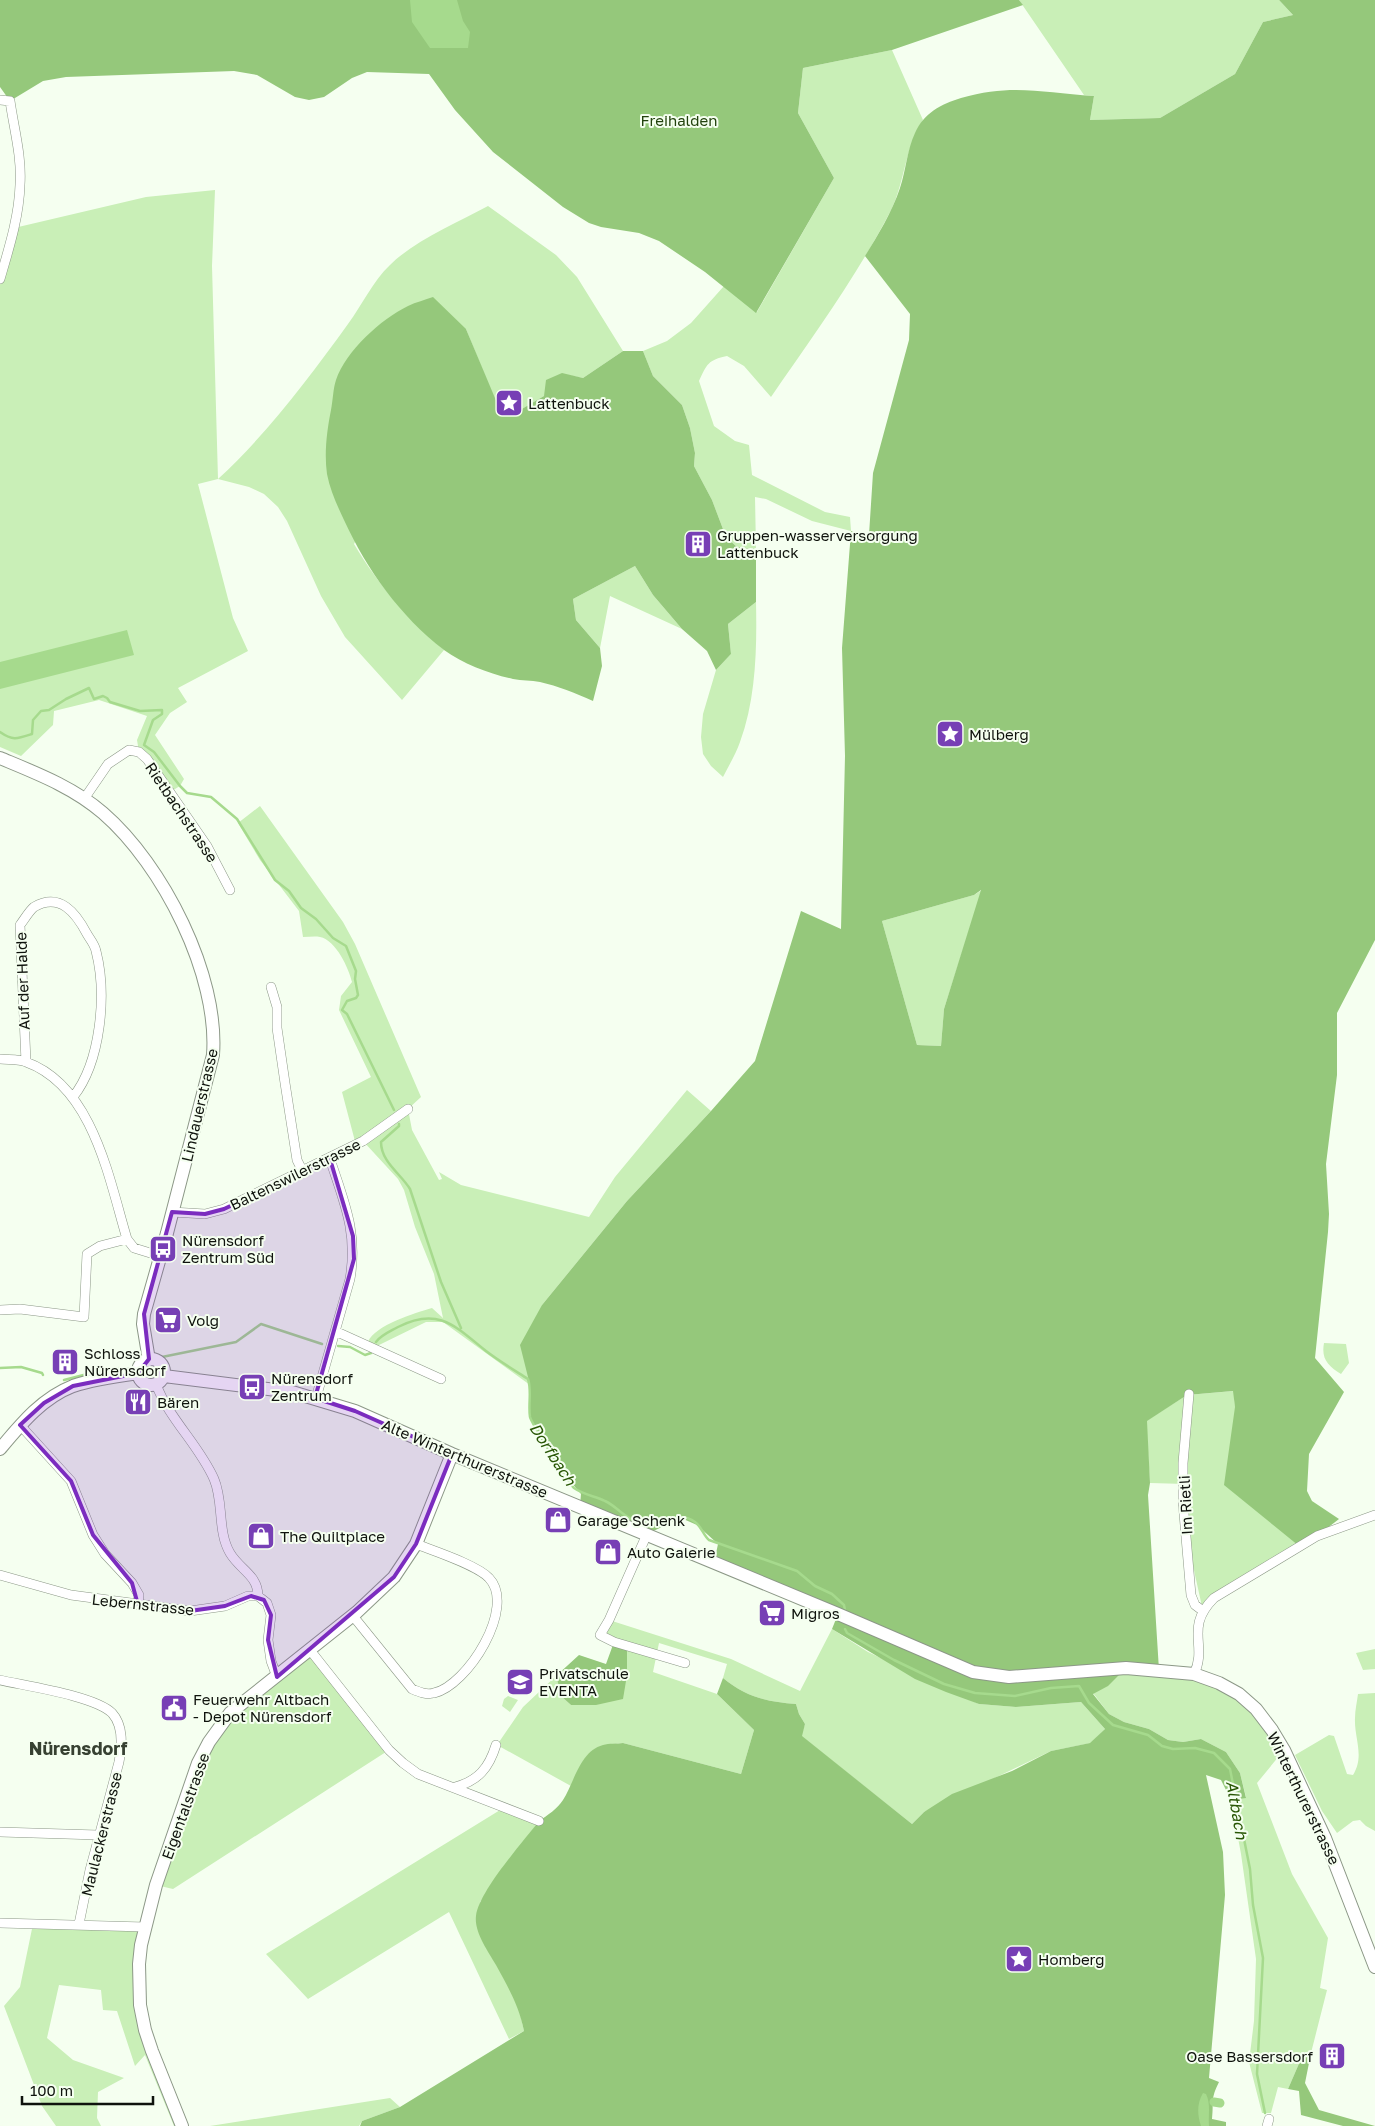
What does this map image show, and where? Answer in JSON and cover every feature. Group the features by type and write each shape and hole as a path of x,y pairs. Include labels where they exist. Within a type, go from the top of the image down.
{"main road":[{"name":"Lindauerstrasse","path":"0,758 49,779 84,799 103,813 124,834 155,875 177,914 195,953 209,994 214,1038 213,1055 144,1314 143,1324 149,1360"},
{"path":"149,1360 155,1360 164,1369 160,1380 144,1383 138,1373 141,1364 149,1360"},
{"path":"0,1448 40,1406 73,1386 138,1373"},
{"name":"Alte Winterthurerstrasse","path":"160,1380 272,1389 316,1398 355,1411 452,1454 838,1614 948,1662"},
{"name":"Eigentalstrasse","path":"182,2126 152,2050 141,2014 139,1964 145,1927 156,1884 195,1772 209,1742 230,1714 352,1616 377,1595 394,1577 416,1544 452,1454"},
{"name":"Winterthurerstrasse","path":"948,1662 973,1672 996,1677 1126,1668 1194,1674 1219,1683 1239,1694 1256,1709 1272,1730 1288,1758 1325,1838 1375,1967"}],"street":[{"path":"0,279 14,228 20,183 18,150 5,101"},
{"name":"Rietbachstrasse","path":"84,799 108,764 129,750 138,752 147,759 207,846 230,890"},
{"name":"Auf der Halde","path":"26,1062 20,925 33,908 51,902 66,905 81,922 96,949 102,994 94,1054 81,1087 73,1097"},
{"path":"271,987 277,1007 277,1028 297,1160 303,1172"},
{"path":"0,1059 26,1062 50,1076 73,1097 91,1128 101,1152 127,1238 134,1248 160,1256"},
{"name":"Baltenswilerstrasse","path":"172,1212 205,1214 224,1209 330,1159 363,1141 408,1109"},
{"path":"316,1398 354,1259 353,1236 330,1159"},
{"path":"0,1310 20,1309 84,1316 88,1254 100,1246 127,1238"},
{"path":"335,1331 441,1379"},
{"path":"160,1380 166,1404 213,1476 220,1498 225,1541 230,1554 256,1582 258,1596 267,1603 271,1615 268,1640 270,1657 277,1677"},
{"name":"Im Rietli","path":"1189,1394 1183,1463 1183,1502 1191,1595 1195,1604 1203,1611"},
{"path":"20,1425 72,1481 93,1535 105,1554 132,1583 139,1595 138,1605"},
{"path":"1194,1674 1199,1663 1197,1632 1203,1611 1214,1598 1299,1546 1334,1529 1375,1515"},
{"path":"647,1534 618,1600 600,1635 614,1642 685,1663"},
{"path":"352,1616 412,1689 423,1694 434,1693 447,1688 465,1671 476,1657 495,1617 499,1601 496,1590 490,1579 480,1570 416,1544"},
{"name":"Lebernstrasse","path":"0,1575 71,1595 190,1611 212,1609 225,1606 248,1596 258,1596"},
{"path":"310,1650 386,1746 403,1763 418,1774 539,1821"},
{"name":"Maulackerstrasse","path":"0,1680 95,1702 112,1714 120,1727 122,1744 98,1835 79,1924"},
{"path":"454,1787 470,1783 479,1776 492,1757 496,1744"},
{"path":"0,1832 98,1835"},
{"path":"0,1923 145,1927"}],"highlighted area":[{"path":"330,1159 353,1236 354,1259 315,1398 355,1411 452,1454 416,1544 394,1577 277,1677 268,1640 271,1615 264,1600 251,1596 225,1606 190,1611 138,1605 132,1583 93,1535 71,1481 20,1425 44,1403 73,1386 138,1373 149,1359 144,1314 172,1212 205,1214 224,1209"}],"shaded area":[{"path":"410,0 457,0 463,21 470,32 468,48 430,48 412,22"},
{"path":"1019,0 1279,0 1293,15 1263,22 1235,74 1160,118 1090,120 1094,96 1084,95"},
{"path":"892,50 923,120 912,141 896,199 878,234 834,305 771,397 744,366 727,356 712,361 704,370 699,381 714,426 735,441 749,445 752,475 825,512 850,517 851,531 812,521 766,499 755,497 756,549 737,547 726,537 712,500 694,466 695,453 690,428 682,405 653,376 643,351 667,341 691,323 724,286 757,312 834,178 798,113 803,68"},
{"path":"215,190 212,266 218,479 198,484 233,618 248,651 178,688 187,702 170,713 155,735 184,779 180,786 170,792 139,752 137,740 147,716 99,700 54,711 53,725 21,756 0,747 0,279 14,228 146,197"},
{"path":"488,206 556,255 577,277 623,351 583,378 562,374 544,396 520,410 499,410 466,329 354,544 395,601 444,650 402,700 345,637 321,596 287,521 278,507 264,494 249,487 218,479 236,462 287,405 348,324 378,278 390,265 400,256 437,232"},
{"path":"635,566 653,595 682,629 610,596 600,648 576,620 573,599"},
{"path":"756,602 756,655 749,708 738,746 723,777 711,766 703,754 701,737 703,714 716,670 731,654 728,624"},
{"path":"127,630 134,655 0,689 0,662"},
{"path":"260,806 343,922 355,944 421,1097 408,1109 412,1130 439,1180 442,1179 439,1172 461,1185 589,1217 615,1177 687,1090 711,1111 627,1201 542,1305 530,1385 443,1322 426,1322 377,1346 368,1342 379,1330 406,1316 432,1308 443,1318 434,1274 415,1227 404,1190 398,1179 363,1141 356,1145 342,1092 371,1077 339,1010 341,996 352,982 350,976 341,956 331,943 320,937 303,937 299,911 260,860 238,823"},
{"path":"982,890 944,1009 941,1046 917,1045 882,921 974,895"},
{"path":"1324,1343 1346,1344 1349,1363 1341,1374 1326,1362 1323,1349"},
{"path":"1234,1391 1235,1407 1299,1546 1241,1580 1203,1611 1193,1566 1185,1484 1150,1483 1146,1421 1187,1395"},
{"path":"609,1620 731,1659 800,1691 832,1629 868,1652 979,1704 1016,1707 1081,1702 1105,1729 1091,1743 1051,1751 924,1812 912,1824 801,1736 805,1724 796,1704 766,1700 740,1690 723,1678 727,1664 659,1643 653,1672 717,1694 754,1730 741,1774 623,1743 611,1744 589,1754 571,1786 497,1745 523,1707 556,1676 562,1697 571,1705 627,1645 600,1635"},
{"path":"1375,1649 1375,1669 1363,1670 1356,1653"},
{"path":"310,1650 389,1750 173,1889 156,1885 219,1727"},
{"path":"1126,1668 1159,1670 1239,1694 1284,1750 1257,1783 1292,1874 1328,1938 1320,1988 1327,1990 1311,2053 1304,2052 1288,2089 1278,2087 1271,2113 1262,2113 1249,2062 1254,2021 1256,1959 1231,1800 1246,1797 1240,1773 1226,1752 1201,1739 1183,1742 1168,1740 1149,1729 1124,1722 1109,1714 1093,1693 1108,1685"},
{"path":"1375,1693 1375,1831 1360,1820 1353,1821 1337,1833 1322,1811 1295,1755 1329,1735 1334,1736 1347,1774 1353,1775 1359,1754 1355,1725 1358,1694"},
{"path":"508,1696 518,1700 510,1712 502,1706 504,1699"},
{"path":"505,1807 539,1821 480,1902 520,2013 524,2031 509,2039 449,1912 308,1999 266,1954"},
{"path":"33,1924 145,1927 140,2005 182,2126 174,2126 145,2055 135,2066 117,2011 103,2010 101,1990 59,1985 47,2038 73,2060 124,2078 98,2092 97,2118 101,2126 56,2126 42,2106 4,2006 20,1987"},
{"path":"1203,2093 1206,2094 1208,2102 1209,2126 1201,2126 1199,2117 1198,2109"},
{"path":"390,2098 400,2107 362,2121 359,2126 210,2126"}],"green space":[{"name":"Freihalden","path":"0,0 1019,0 1023,5 892,50 803,68 798,113 834,178 756,313 705,272 659,241 639,233 601,227 589,223 563,207 493,152 455,110 429,74 367,72 352,78 324,97 309,100 295,97 257,75 234,71 66,77 43,81 10,101 0,87"},
{"path":"1279,0 1375,0 1375,940 1337,1013 1337,1075 1326,1164 1329,1214 1328,1232 1315,1358 1344,1392 1309,1454 1307,1491 1312,1501 1339,1519 1317,1536 1299,1546 1224,1485 1235,1407 1233,1391 1187,1395 1147,1421 1150,1483 1148,1495 1159,1670 1126,1668 1108,1686 1093,1694 1109,1714 1124,1722 1149,1729 1168,1740 1183,1742 1201,1739 1226,1752 1240,1773 1246,1798 1231,1800 1221,1780 1206,1775 1223,1852 1225,1895 1209,2078 1219,2082 1213,2097 1212,2119 1226,2122 1226,2126 360,2126 362,2121 400,2107 524,2031 513,1997 479,1935 476,1916 479,1906 493,1880 539,1821 561,1803 578,1768 595,1748 608,1744 623,1743 741,1774 754,1730 717,1694 723,1678 740,1690 757,1697 776,1702 796,1704 805,1724 802,1736 912,1824 924,1812 952,1794 1012,1771 1051,1751 1090,1743 1105,1729 1081,1702 1016,1707 979,1704 915,1679 832,1629 838,1614 714,1563 718,1544 697,1525 681,1518 647,1534 580,1506 581,1494 548,1455 547,1446 530,1418 530,1385 520,1345 542,1305 627,1201 755,1061 801,911 841,929 845,756 842,648 851,531 869,535 873,473 909,340 910,314 865,256 897,197 910,146 919,126 934,110 954,100 980,93 1012,90 1094,96 1090,120 1160,118 1235,74 1263,22 1293,15","holes":["981,890 944,1009 941,1046 917,1045 882,921 974,895"]},
{"path":"433,297 466,329 500,410 520,410 544,396 546,380 562,373 583,378 623,351 643,351 653,376 682,405 690,428 695,453 694,466 712,500 726,537 737,547 756,549 756,602 728,624 731,654 716,670 707,651 682,629 653,595 635,566 573,599 576,620 600,648 602,666 593,701 537,681 516,680 495,674 460,660 428,637 386,591 353,539 332,492 326,466 328,425 336,380 356,347 387,319 411,305"},
{"path":"614,1642 627,1645 627,1675 623,1699 596,1705 571,1705 562,1697 556,1676 579,1655 606,1664"},
{"path":"1304,2052 1311,2053 1305,2083 1319,2110 1375,2126 1343,2126 1301,2115 1299,2091 1288,2089"}],"waterway":[{"path":"0,732 8,737 15,738 32,734 33,720 41,711 49,710 89,688 94,699 103,696 110,702 140,711 162,710 162,714 153,720 144,745 154,752 187,793 211,797 237,819 275,880 289,891 301,908 316,919 333,938 346,946 356,971 355,979 358,995 356,998 347,1001 342,1010 347,1014 394,1110"},
{"path":"399,1124 381,1142 384,1156 410,1189 441,1282 461,1328"},
{"name":"Dorfbach","path":"376,1342 383,1335 412,1321 436,1319 456,1327 491,1355 528,1379 530,1388 530,1417 550,1453 574,1488 605,1501 630,1519 640,1523 654,1523 681,1517 695,1522 709,1540 797,1571 815,1586 832,1594 844,1605 845,1610"},
{"name":"Dorfbach","path":"162,1357 236,1342 261,1324 322,1344"},
{"name":"Dorfbach","path":"338,1346 350,1347 365,1355 371,1353"},
{"name":"Dorfbach","path":"0,1368 21,1367 42,1373 43,1375"},
{"name":"Dorfbach","path":"64,1380 120,1368"},
{"name":"Altbach","path":"845,1629 847,1633 894,1660 944,1684 975,1693 1015,1696 1051,1688 1079,1686 1089,1703 1113,1725 1148,1735 1162,1746 1173,1749 1195,1748 1214,1753 1230,1769 1250,1869 1253,1905 1263,1958 1257,2074 1265,2113"},
{"path":"1214,2102 1220,2103"}],"place":[{"name":"Lattenbuck","path":"509,403"},
{"name":"Gruppen-wasserversorgung Lattenbuck","path":"698,544"},
{"name":"Mülberg","path":"950,734"},
{"name":"Nürensdorf Zentrum Süd","path":"163,1249"},
{"name":"Volg","path":"168,1320"},
{"name":"Schloss Nürensdorf","path":"65,1362"},
{"name":"Nürensdorf Zentrum","path":"252,1387"},
{"name":"Bären","path":"138,1402"},
{"name":"Garage Schenk","path":"558,1520"},
{"name":"The Quiltplace","path":"261,1536"},
{"name":"Auto Galerie","path":"608,1552"},
{"name":"Migros","path":"772,1613"},
{"name":"Privatschule EVENTA","path":"520,1682"},
{"name":"Feuerwehr Altbach - Depot Nürensdorf","path":"174,1708"},
{"name":"Homberg","path":"1019,1959"},
{"name":"Oase Bassersdorf","path":"1332,2056"}],"district":[{"name":"Nürensdorf","path":"78,1748"}]}
